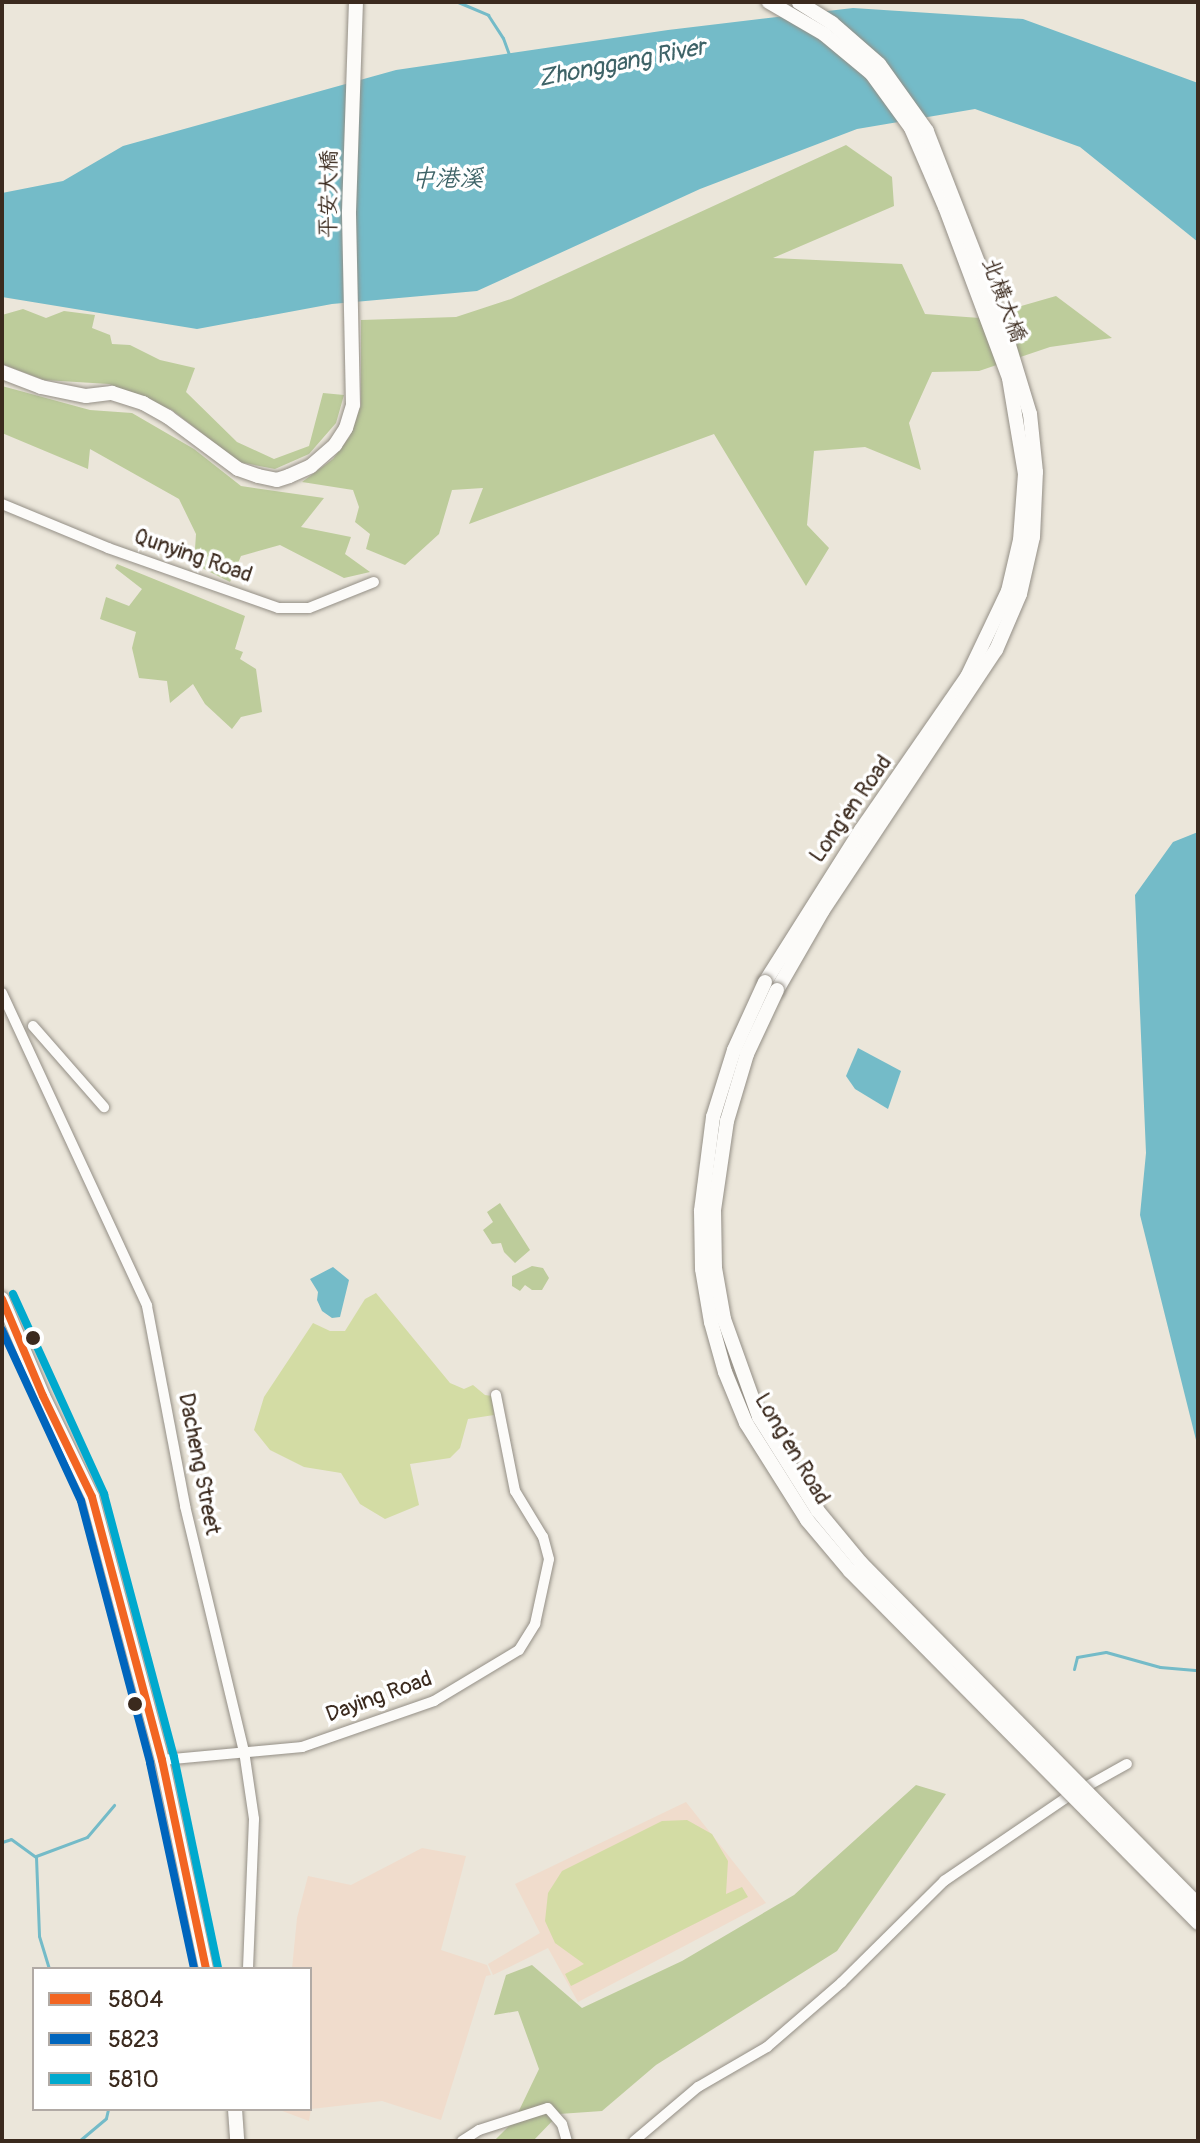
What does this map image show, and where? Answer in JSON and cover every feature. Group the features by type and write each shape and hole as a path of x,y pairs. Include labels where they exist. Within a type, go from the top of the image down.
{"main road":[{"name":"平安大橋","path":"2,372 41,387 86,396 112,393 143,403 168,417 238,469 277,480 311,466 335,445 346,428 353,405 349,212 356,2"},
{"name":"北橫大橋","path":"769,2 824,34 871,73 911,128 945,207 1009,378 1025,474 1020,540 1008,591 972,680"},
{"name":"北橫大橋","path":"799,2 832,23 879,64 927,131 1004,329 1030,414 1036,472 1033,537 1020,594 972,680"},
{"name":"Long'en Road","path":"972,680 771,986 734,1050 713,1117 701,1211 702,1269 711,1322 725,1372 746,1423 807,1520 850,1571 1198,1923"},
{"name":"Long'en Road","path":"771,986 731,1107 718,1166 714,1210 715,1268 724,1319 759,1417 802,1488 861,1563 1198,1905"},
{"path":"2,1299 43,1396 92,1497 162,1760 206,1967"},
{"path":"235,2111 237,2141"}],"street":[{"name":"Qunying Road","path":"2,504 108,548 278,608 309,608 374,582"},
{"name":"Dacheng Street","path":"2,993 147,1306 185,1506 244,1751 254,1819 248,1967"},
{"path":"33,1026 104,1107"},
{"name":"Daying Road","path":"162,1760 302,1747 434,1701 519,1650 535,1624 549,1559 543,1537 515,1491 496,1395"},
{"path":"634,2141 698,2087 767,2047 842,1982 944,1881 1064,1799 1127,1764"},
{"path":"462,2141 479,2130 548,2108 562,2124 567,2141"}],"shaded area":[{"path":"686,1802 766,1903 578,2002 548,1948 493,1975 488,1964 540,1933 515,1884"},
{"path":"422,1848 466,1856 441,1950 487,1965 491,1975 486,1976 441,2120 382,2101 312,2109 312,1967 292,1967 297,1918 308,1876 351,1885"},
{"path":"282,2111 311,2111 309,2121"}],"green space":[{"path":"846,145 892,177 894,206 773,258 902,264 925,314 980,318 1056,296 1112,338 1050,347 979,371 932,372 909,423 921,470 865,447 814,451 807,525 829,548 806,586 714,434 469,524 483,488 452,490 439,534 405,565 366,549 370,534 355,522 359,507 353,490 302,482 333,459 350,436 361,405 361,320 456,317 511,299"},
{"path":"23,309 46,318 64,311 95,315 92,328 110,335 112,344 130,345 160,360 195,368 186,392 237,442 274,459 309,446 323,393 344,395 336,423 309,454 275,469 239,462 172,410 109,384 44,380 2,364 2,315"},
{"path":"2,386 90,410 132,413 194,449 241,486 324,498 301,527 351,537 345,554 370,572 344,578 280,545 241,556 230,582 194,564 196,534 179,499 90,449 88,469 2,433"},
{"path":"117,564 245,616 235,649 243,652 240,659 256,669 262,712 241,717 232,729 205,704 193,684 170,703 167,681 139,678 132,648 136,632 100,619 106,597 129,606 142,589 115,568"},
{"path":"500,1203 530,1250 515,1263 504,1252 501,1243 492,1244 483,1230 493,1222 487,1212"},
{"path":"532,1266 543,1268 549,1278 542,1290 532,1290 525,1285 520,1291 512,1286 512,1276"},
{"path":"376,1293 450,1383 464,1389 473,1385 485,1395 492,1396 494,1415 468,1419 460,1448 450,1458 410,1464 419,1505 385,1519 360,1504 341,1473 304,1467 270,1450 254,1430 264,1397 313,1323 330,1331 345,1331 365,1299"},
{"path":"916,1785 946,1794 837,1951 656,2065 602,2111 559,2114 533,2141 494,2141 514,2121 539,2069 518,2011 494,2015 506,1975 532,1965 582,2008 682,1961 794,1895"},
{"path":"687,1820 712,1834 728,1861 726,1894 742,1887 748,1897 571,1986 565,1974 584,1964 555,1943 545,1921 548,1893 562,1871 662,1821"}],"water":[{"name":"中港溪","path":"853,8 1023,19 1198,83 1198,242 1080,147 975,109 857,129 700,189 477,291 332,304 197,329 2,297 2,193 63,181 123,146 396,70 668,30"},
{"path":"1198,832 1198,1448 1140,1215 1146,1153 1135,895 1173,842"},
{"path":"858,1048 901,1071 888,1109 855,1089 846,1076"},
{"path":"333,1267 349,1280 340,1317 332,1318 322,1311 317,1300 318,1292 310,1279"}],"waterway":[{"path":"458,2 488,15 503,38 510,57"},
{"path":"1074,1669 1077,1657 1106,1652 1160,1667 1198,1670"},
{"path":"36,1856 87,1837 114,1805"},
{"path":"2,1842 11,1839 36,1857 39,1936 48,1967"},
{"path":"79,2141 106,2118 108,2111"}],"transit line":[{"name":"5810","path":"13,1294 104,1494 174,1757 218,1967"},
{"name":"5804","path":"2,1299 43,1396 92,1497 162,1760 206,1967"},
{"name":"5823","path":"2,1330 81,1501 150,1763 194,1967"}],"water label":[{"name":"Zhonggang River","path":"622,63"}]}
